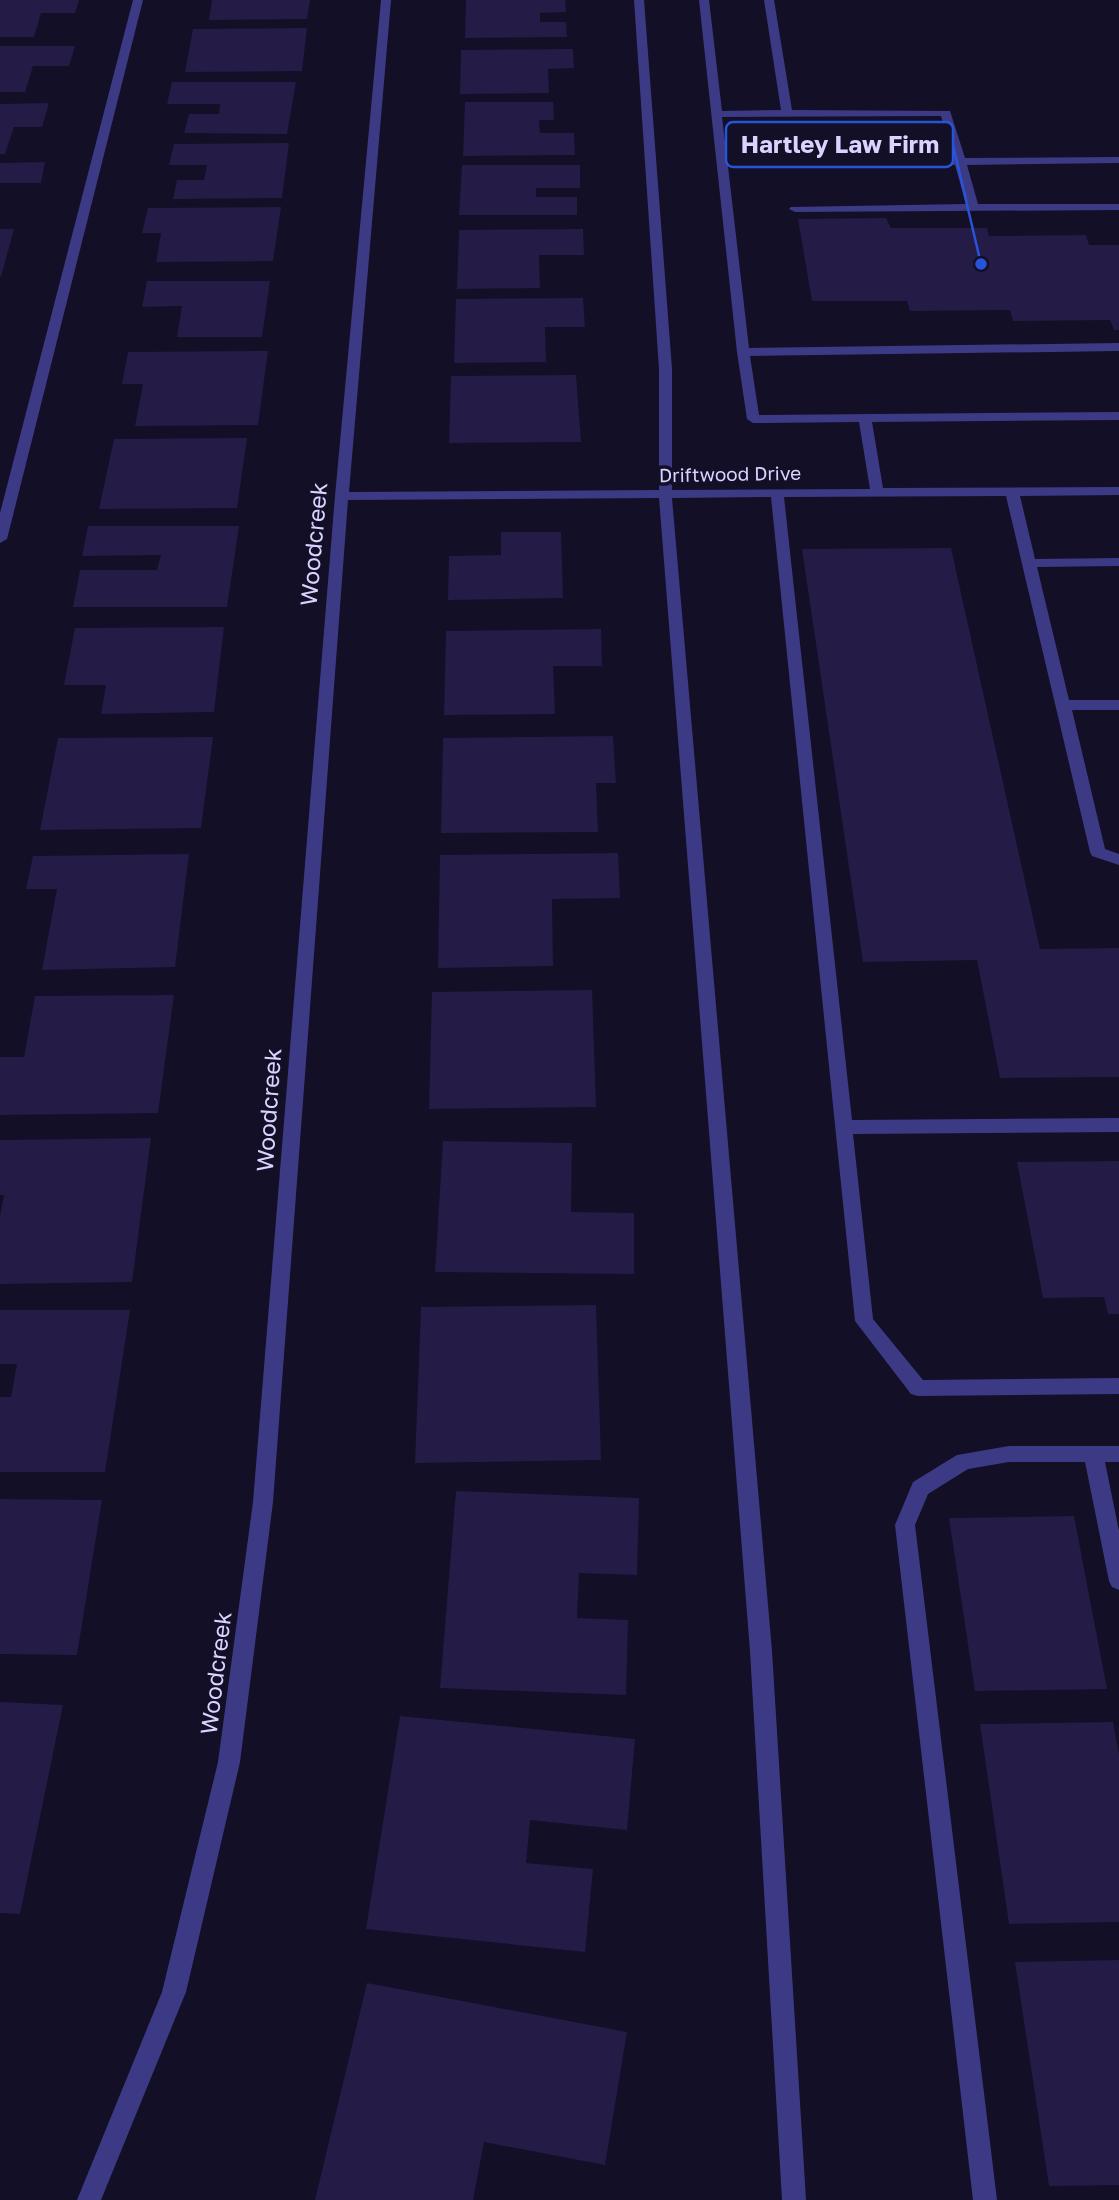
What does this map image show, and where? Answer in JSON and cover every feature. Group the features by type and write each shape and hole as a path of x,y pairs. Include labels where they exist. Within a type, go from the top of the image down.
{"street":[{"path":"0,538 138,0"},
{"name":"Woodcreek","path":"89,2200 174,1992 229,1762 263,1502 342,496 386,0"},
{"path":"639,0 646,57 665,359 668,458 665,494 761,1651 794,2200"},
{"path":"704,0 743,352 753,419 1119,416"},
{"path":"768,0 787,113"},
{"path":"717,114 946,113 973,208"},
{"path":"721,153 759,164 1119,160"},
{"path":"794,209 1119,207"},
{"path":"743,352 1119,347"},
{"path":"865,418 877,492"},
{"name":"Driftwood Drive","path":"342,496 1119,491"},
{"path":"1012,492 1098,852 1119,860"},
{"path":"777,493 864,1321 919,1388 1119,1386"},
{"path":"1029,563 1119,562"},
{"path":"1063,705 1119,705"},
{"path":"843,1127 1119,1125"},
{"path":"985,2200 905,1525 920,1488 964,1461 1009,1454 1119,1454"},
{"path":"1093,1454 1119,1581"}],"building":[{"path":"0,0 79,0 75,13 41,13 34,37 0,37"},
{"path":"212,0 310,0 307,19 209,20"},
{"path":"466,0 565,0 566,12 540,13 540,22 566,22 567,37 465,38"},
{"path":"307,28 302,71 185,72 193,29"},
{"path":"0,46 75,46 69,66 33,66 25,92 0,92"},
{"path":"573,49 574,68 548,69 549,93 460,94 461,50"},
{"path":"172,82 296,82 287,134 184,133 189,114 219,114 220,104 167,104"},
{"path":"465,102 553,102 554,120 539,120 540,133 574,133 575,155 463,156"},
{"path":"49,103 42,127 14,127 5,154 0,154 0,104"},
{"path":"289,143 282,198 173,199 177,180 204,180 207,165 169,165 174,144"},
{"path":"45,162 41,183 0,183 0,163"},
{"path":"462,165 580,165 580,188 536,188 536,197 577,197 577,215 459,215"},
{"path":"281,207 273,261 156,262 161,233 142,233 148,208"},
{"path":"886,218 891,228 987,228 989,236 1086,235 1089,245 1119,245 1119,330 1114,330 1110,320 1013,321 1010,310 910,311 907,301 812,301 798,219"},
{"path":"0,229 14,229 1,277 0,276"},
{"path":"583,229 584,255 539,255 540,288 457,289 459,230"},
{"path":"147,281 270,281 262,337 177,337 182,306 142,307"},
{"path":"583,298 585,327 545,327 546,362 454,363 456,299"},
{"path":"268,351 258,425 135,426 143,384 122,384 128,352"},
{"path":"576,375 581,442 449,443 451,376"},
{"path":"247,438 237,508 99,509 114,439"},
{"path":"88,526 239,526 227,607 73,607 80,570 157,570 161,555 82,556"},
{"path":"501,532 561,532 563,598 448,600 449,556 501,555"},
{"path":"951,548 1040,949 1119,948 1119,1077 1000,1078 977,960 863,962 802,549"},
{"path":"224,627 214,712 101,714 106,685 64,685 75,628"},
{"path":"601,629 602,666 553,666 555,714 444,715 446,631"},
{"path":"613,736 616,783 596,783 598,832 441,833 443,738"},
{"path":"213,737 201,828 40,830 58,738"},
{"path":"618,853 620,898 552,899 553,966 438,968 440,855"},
{"path":"189,854 175,967 42,970 57,889 26,889 33,856"},
{"path":"592,990 596,1107 429,1109 432,992"},
{"path":"174,995 158,1113 0,1115 0,1057 24,1057 35,996"},
{"path":"151,1138 132,1282 0,1284 0,1216 4,1195 0,1195 0,1140"},
{"path":"443,1141 572,1143 571,1212 634,1213 634,1274 435,1272"},
{"path":"1119,1161 1119,1314 1108,1314 1104,1297 1043,1298 1017,1162"},
{"path":"596,1305 601,1460 415,1463 421,1307"},
{"path":"0,1310 130,1310 105,1472 0,1472 0,1397 11,1397 17,1364 0,1364"},
{"path":"456,1491 639,1498 637,1575 579,1573 577,1618 628,1620 626,1695 440,1688"},
{"path":"0,1499 102,1500 77,1655 0,1654"},
{"path":"1074,1516 1107,1689 975,1691 949,1518"},
{"path":"0,1702 63,1705 20,1914 0,1913"},
{"path":"400,1716 635,1739 627,1830 530,1820 526,1863 593,1869 585,1952 366,1929"},
{"path":"1113,1722 1119,1754 1119,1922 1009,1924 980,1724"},
{"path":"1119,1960 1119,2185 1049,2186 1015,1962"},
{"path":"367,1983 627,2032 605,2165 484,2142 473,2200 315,2200"}],"place":[{"name":"Hartley Law Firm","path":"981,264"}]}
